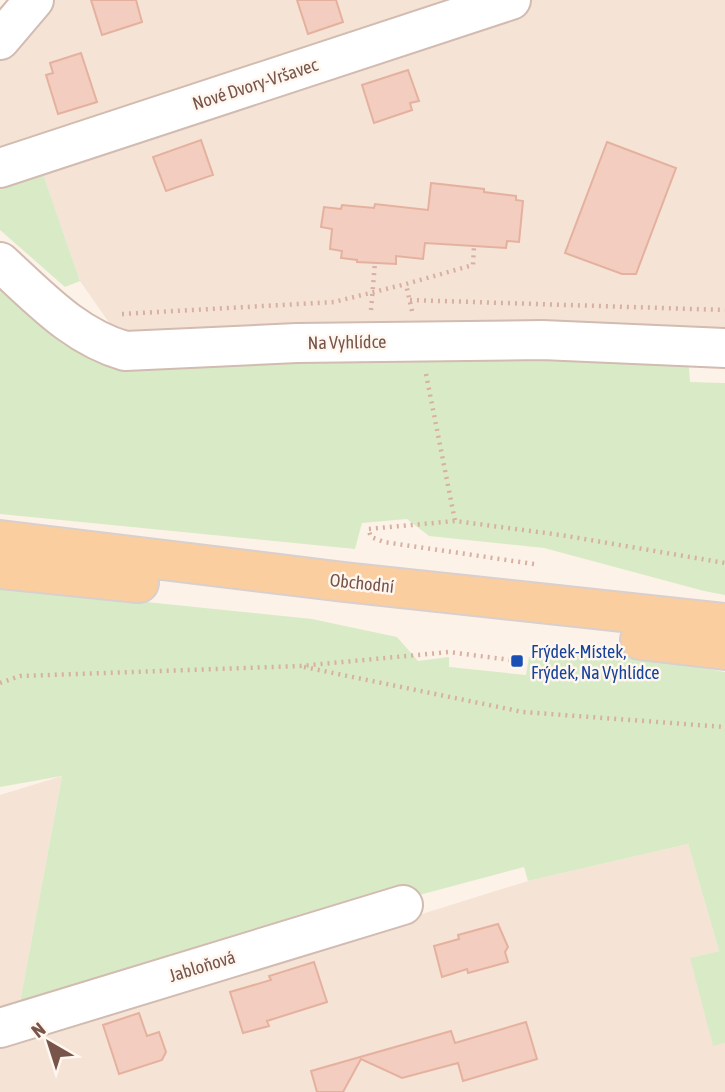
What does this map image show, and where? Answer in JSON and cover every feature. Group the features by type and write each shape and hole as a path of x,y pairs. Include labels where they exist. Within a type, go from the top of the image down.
{"main road":[{"name":"Obchodní","path":"0,540 330,580 725,623"},
{"name":"Obchodní","path":"0,569 340,604 725,650"}],"street":[{"path":"0,40 34,0"},
{"name":"Nové Dvory-Vršavec","path":"0,168 510,0"},
{"name":"Na Vyhlídce","path":"0,262 84,335 125,351 298,343 571,340 725,348"},
{"name":"Jabloňová","path":"0,1028 403,905"}],"path":[{"path":"368,342 375,262"},
{"path":"119,314 334,302 406,284"},
{"path":"410,300 725,310"},
{"path":"534,565 384,542 371,537 369,528 455,521 725,563"},
{"path":"0,684 20,676 300,666 449,652 526,662"},
{"path":"300,666 523,712 725,727"}],"shaded area":[{"path":"47,0 725,0 725,363 140,367 80,281 39,162 0,158 0,54"},
{"path":"62,776 20,1002 0,1008 0,795"},
{"path":"688,844 719,951 691,958 713,1045 725,1043 725,1092 0,1092 0,1042 76,1022 528,881"}],"green space":[{"path":"39,162 80,281 65,287 0,230 0,175"},
{"path":"0,287 55,336 93,357 405,357 682,361 689,367 690,382 725,383 725,595 544,548 429,536 407,519 362,523 355,549 0,514"},
{"path":"0,587 312,619 397,637 418,661 449,657 449,667 526,675 529,657 620,653 725,672 725,1043 713,1046 690,958 719,951 688,844 528,881 524,867 20,1002 62,776 0,787"}],"building":[{"path":"91,0 136,0 142,22 102,35"},
{"path":"297,0 336,0 343,22 308,34"},
{"path":"81,53 97,102 58,114 46,75 53,73 50,63"},
{"path":"408,70 419,101 410,103 412,110 374,123 362,85"},
{"path":"201,140 213,175 166,191 153,157"},
{"path":"607,142 676,168 636,274 622,274 565,253"},
{"path":"431,183 516,196 516,200 523,201 519,242 507,241 506,248 425,243 423,259 396,256 396,264 357,262 341,258 342,251 330,249 332,229 321,227 324,207 341,209 342,205 374,208 375,204 428,210"},
{"path":"498,924 508,947 505,952 508,962 468,973 467,969 442,977 434,946 459,939 458,935"},
{"path":"314,962 327,1002 267,1021 269,1026 243,1033 230,992 271,980 269,976"},
{"path":"139,1013 147,1036 159,1032 166,1052 162,1060 119,1074 103,1025"},
{"path":"526,1022 537,1059 463,1081 458,1063 402,1078 361,1059 343,1092 317,1092 311,1071 451,1031 455,1043"}],"place":[{"name":"Frýdek-Místek, Frýdek, Na Vyhlídce","path":"517,661"}]}
